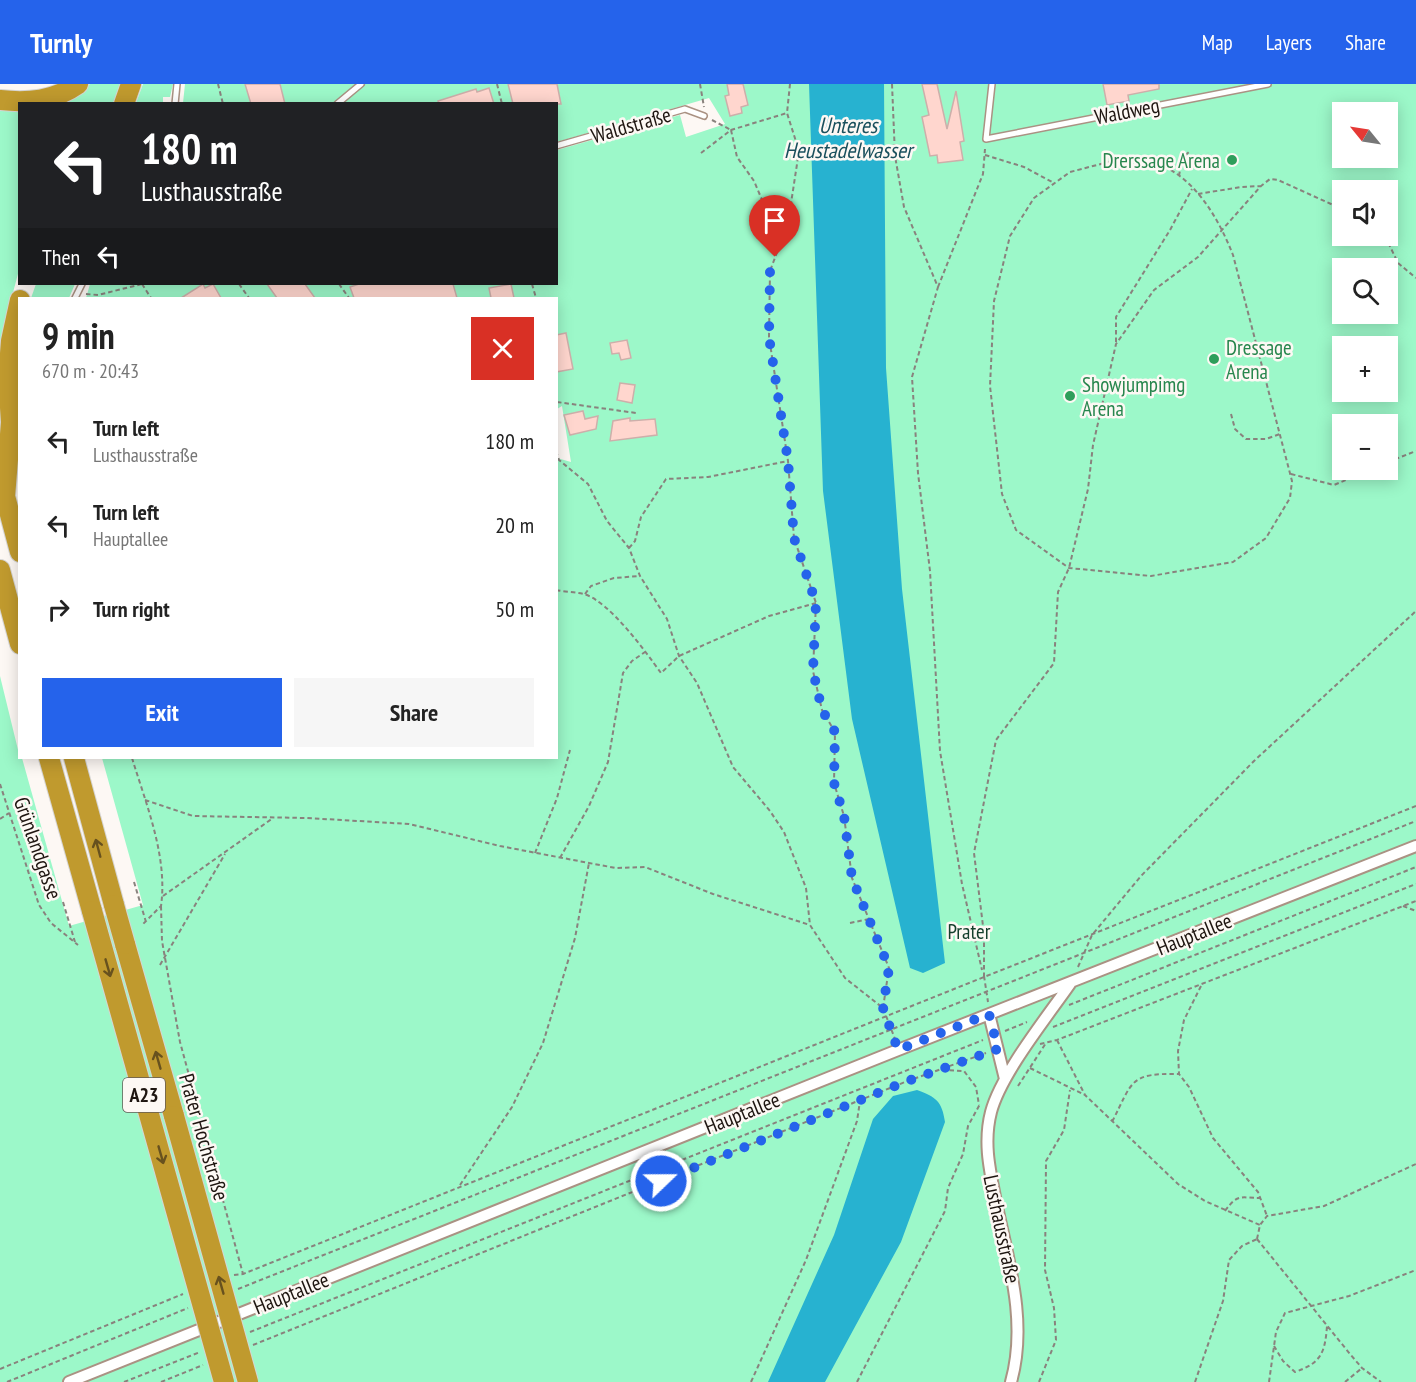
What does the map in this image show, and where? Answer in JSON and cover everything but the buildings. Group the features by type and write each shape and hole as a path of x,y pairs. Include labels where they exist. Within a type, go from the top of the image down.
{"highway":[{"path":"0,100 30,102 43,100 58,96 78,84"},
{"path":"125,102 131,84"},
{"path":"5,497 11,422 8,378 11,341 18,308"},
{"path":"0,478 18,545"},
{"path":"0,570 18,637"},
{"name":"A23","path":"50,759 224,1382"},
{"name":"Prater Hochstraße","path":"74,759 248,1382"}],"street":[{"name":"Hauptallee","path":"69,1382 898,1050 1416,846"},
{"name":"Lusthausstraße","path":"1011,1382 1014,1370 1017,1304 988,1162 986,1137 991,1110 1005,1079 1070,983"},
{"path":"989,1014 1005,1079"}],"lane":[{"path":"175,102 177,84"},
{"path":"339,102 361,84"},
{"path":"986,139 992,84"},
{"name":"Waldweg","path":"986,139 1268,84"},
{"name":"Waldstraße","path":"558,145 685,109 704,116"}],"path":[{"path":"218,84 222,102"},
{"path":"497,84 502,102"},
{"path":"700,84 704,116 731,130"},
{"path":"790,84 787,112 799,151 788,223 770,271 769,337 788,461 794,538 816,603 813,671 822,710 835,732 834,783 844,816 852,878 889,968 883,1008"},
{"path":"892,84 895,156 904,207 938,287"},
{"path":"701,153 731,130 787,112"},
{"path":"731,130 736,157 754,181 780,243"},
{"path":"986,139 983,174 938,287 912,377 918,473 930,571 940,751 962,884 987,990 989,1014"},
{"path":"1179,176 1182,159 1189,152"},
{"path":"985,154 1024,167 1055,183"},
{"path":"1120,159 1149,161 1179,176 1210,207 1233,255 1293,481 1290,498 1266,538 1233,562 1151,576 1069,568 1016,530 1002,494 990,386 994,301 1010,236 1034,198 1070,172 1120,159"},
{"path":"1116,344 1154,290 1198,257 1222,228 1270,179 1278,180 1332,204"},
{"path":"1198,194 1261,186"},
{"path":"984,977 984,934 974,853 996,740 1054,663 1058,592 1069,568 1088,489 1093,445 1116,344 1116,317 1170,230 1192,189"},
{"path":"1390,246 1398,262 1416,278"},
{"path":"76,296 98,295 138,285"},
{"path":"558,402 636,413"},
{"path":"1231,414 1235,429 1246,439 1266,439 1280,434"},
{"path":"1398,458 1416,451"},
{"path":"558,457 588,484 607,520 629,548 640,576 667,619 679,656 697,683 734,767 784,832 806,888 810,925 845,978 883,1008 898,1050"},
{"path":"629,548 635,541 641,518 666,479 708,477 788,461"},
{"path":"1291,474 1334,485 1346,480"},
{"path":"585,594 591,586 614,578 640,576"},
{"path":"558,590 585,594 600,604 624,626 661,673 679,656 768,616 816,603"},
{"path":"1070,983 1092,935 1141,876 1254,761 1416,611"},
{"path":"560,858 589,806 608,762 623,673 632,661 646,652"},
{"path":"535,853 557,798 570,750"},
{"path":"132,759 158,849 163,896 161,906 165,957 180,1042 243,1274"},
{"name":"Grünlandgasse","path":"0,784 39,905 51,922 76,944 63,902"},
{"path":"145,800 193,816 409,824 560,858 616,868 645,867 713,894 810,925"},
{"path":"230,1276 243,1274 1416,806"},
{"path":"0,819 9,813"},
{"path":"163,896 273,818"},
{"path":"234,1291 1416,821"},
{"path":"160,966 225,853"},
{"path":"459,1187 512,1107 543,1043 574,938 589,863"},
{"path":"249,1333 1416,867"},
{"path":"134,882 144,923 161,906"},
{"path":"1036,1033 1416,884"},
{"path":"1028,1046 1057,1040 1416,901"},
{"path":"1404,906 1416,911"},
{"path":"850,923 869,919"},
{"path":"1202,984 1184,1020 1178,1051 1179,1074 1189,1087 1213,1137 1261,1197 1267,1216"},
{"path":"1057,1040 1085,1095 1178,1184 1225,1211 1260,1225"},
{"path":"1018,1086 1046,1043"},
{"path":"252,1346 860,1101 998,1049"},
{"path":"1030,1068 1070,1090 1085,1095"},
{"path":"939,1070 964,1071 976,1087 979,1105"},
{"path":"1112,1122 1133,1082 1150,1073 1179,1074"},
{"path":"1039,1382 1056,1340 1054,1308 1045,1270 1046,1161 1064,1130 1070,1090"},
{"path":"857,1382 945,1211 948,1188 963,1154 968,1126 979,1105 986,1098"},
{"path":"751,1382 806,1260 857,1120 860,1101"},
{"path":"1257,1239 1260,1225 1267,1216 1324,1206 1416,1164"},
{"path":"1225,1211 1234,1198 1261,1197"},
{"path":"1257,1239 1362,1368 1381,1382"},
{"path":"1195,1382 1223,1301 1229,1260 1242,1246 1257,1239"},
{"path":"1269,1382 1272,1375 1276,1332 1285,1313 1350,1296 1416,1270"},
{"path":"0,1369 176,1296"},
{"path":"7,1382 189,1308"},
{"path":"1274,1346 1283,1361 1295,1372 1320,1358 1326,1343 1327,1326"},
{"path":"124,1382 204,1350"},
{"path":"161,1382 207,1364"},
{"path":"1345,1382 1362,1368"}],"green space":[{"path":"90,84 121,84 113,102 58,102"},
{"path":"143,84 173,84 170,97 163,97 163,102 136,102"},
{"name":"Prater","path":"185,84 1416,84 1416,1382 0,1382 0,676 18,750 18,759 22,759 69,926 143,905 102,759 558,759 558,458 571,462 562,406 558,408 558,297 86,297 90,285 558,285 558,150 680,115 686,137 725,124 709,98 558,142 558,102 183,102"},
{"path":"0,107 18,109 18,274 6,319 0,356"},
{"path":"36,285 75,285 69,297 31,297"}],"water":[{"name":"Unteres Heustadelwasser","path":"809,84 884,84 886,368 902,589 945,963 923,973 910,968 852,719 823,491"},
{"path":"917,1090 929,1095 940,1104 945,1122 901,1242 825,1382 768,1382 834,1235 873,1119 893,1096"}],"place":[{"name":"Drerssage Arena","path":"1232,160"},
{"name":"Dressage Arena","path":"1214,359"},
{"name":"Showjumpimg Arena","path":"1070,396"}],"route":[{"path":"661,1181 905,1082 998,1049 989,1014 898,1050 883,1008 889,968 852,878 844,816 834,783 835,732 822,710 813,671 816,603 794,538 788,461 769,337 770,271 775,257"}]}
